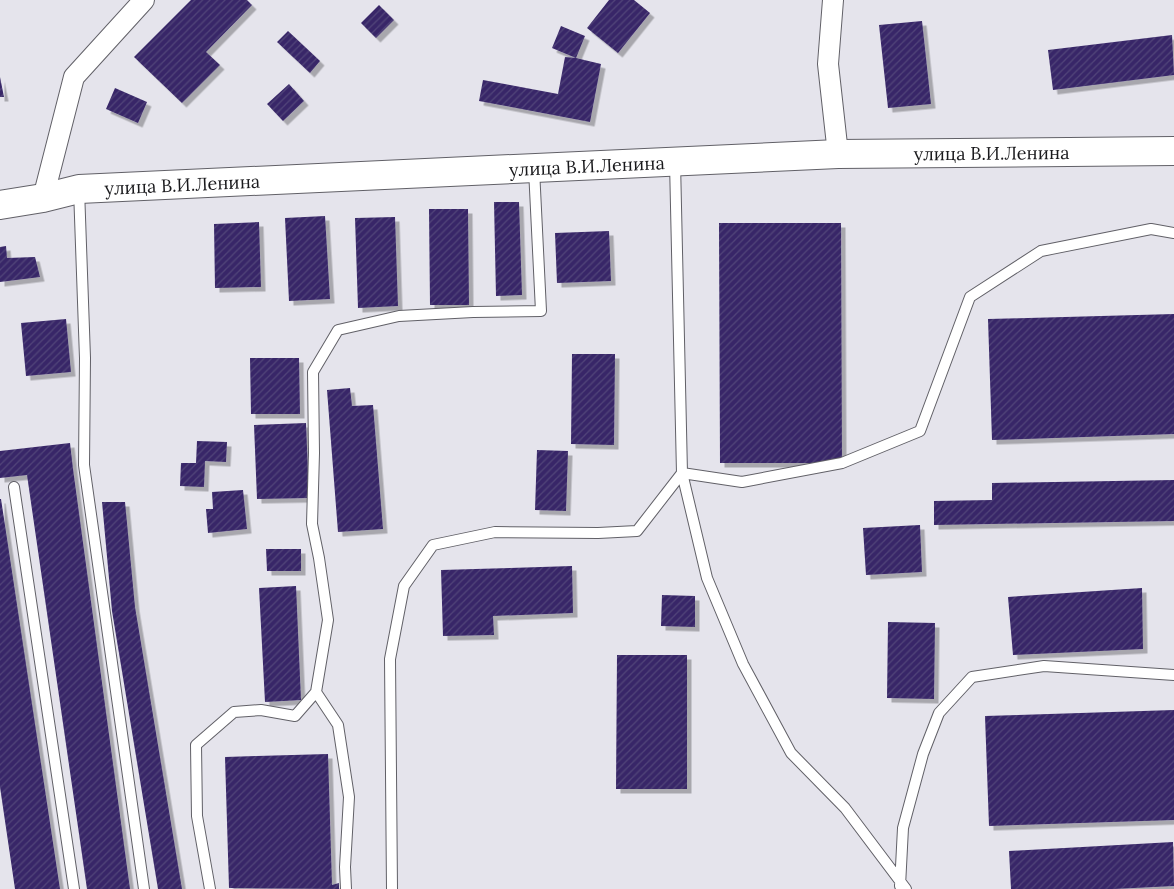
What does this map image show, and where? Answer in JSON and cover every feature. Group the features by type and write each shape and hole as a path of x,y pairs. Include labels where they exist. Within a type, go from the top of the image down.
{"main road":[{"name":"улица В.И.Ленина","path":"0,205 43,198 79,189 838,154 1174,151"}],"street":[{"path":"43,198 74,78 144,0"},
{"path":"833,0 828,64 838,154"}],"lane":[{"path":"675,162 682,473 706,578 743,664 791,753 845,808 902,887"},
{"path":"210,889 197,816 196,745 234,712 261,710 295,716 316,692 328,620 312,524 314,453 313,372 338,330 399,316 541,311 534,168"},
{"path":"79,189 85,358 84,465 144,889"},
{"path":"682,473 742,482 842,463 920,431 970,297 1041,251 1151,230 1174,233"},
{"path":"392,889 390,659 404,586 408,579 433,545 496,532 598,533 637,531 682,473"},
{"path":"14,487 74,889"},
{"path":"902,887 903,828 923,754 940,713 972,677 1044,666 1174,675"},
{"path":"316,692 338,725 349,796 345,867 346,889"}],"building":[{"path":"191,0 247,0 252,5 206,52 220,65 182,103 134,57"},
{"path":"609,0 634,0 650,13 618,53 587,28"},
{"path":"379,5 394,20 376,38 361,23"},
{"path":"922,21 931,104 888,108 879,25"},
{"path":"561,26 585,36 576,58 552,48"},
{"path":"288,31 320,61 310,73 277,42"},
{"path":"1172,35 1174,75 1053,90 1048,50"},
{"path":"565,57 601,64 590,122 479,101 483,80 558,94"},
{"path":"0,77 4,97 0,97"},
{"path":"289,84 304,101 283,121 267,104"},
{"path":"115,88 147,102 138,123 106,109"},
{"path":"494,202 519,202 522,295 496,296"},
{"path":"429,209 468,209 469,305 430,305"},
{"path":"325,216 330,299 289,301 285,218"},
{"path":"395,217 398,306 358,308 355,218"},
{"path":"259,222 261,287 215,288 214,224"},
{"path":"719,223 841,223 842,463 720,463"},
{"path":"609,231 611,281 557,283 555,233"},
{"path":"6,246 7,258 35,257 40,277 0,282 0,247"},
{"path":"1174,314 1174,434 992,440 988,319"},
{"path":"66,319 71,372 26,376 21,323"},
{"path":"572,354 615,354 614,445 571,444"},
{"path":"250,358 299,358 300,414 251,414"},
{"path":"350,388 352,406 373,405 383,529 338,532 327,390"},
{"path":"306,423 309,498 257,499 254,425"},
{"path":"197,441 227,442 226,462 205,461 204,487 180,486 181,463 196,463"},
{"path":"70,443 130,889 87,889 27,475 0,478 0,451"},
{"path":"537,450 568,451 566,511 535,510"},
{"path":"1174,480 1174,521 934,525 934,501 992,500 992,483"},
{"path":"243,490 247,529 208,533 206,509 213,509 212,492"},
{"path":"0,499 60,889 15,889 0,787"},
{"path":"102,502 125,502 135,607 182,889 158,889 112,611"},
{"path":"920,525 922,572 866,575 863,528"},
{"path":"266,549 301,549 301,571 267,571"},
{"path":"572,566 573,613 493,616 494,635 443,636 441,570"},
{"path":"296,586 301,700 265,702 259,588"},
{"path":"1142,588 1143,649 1013,655 1008,597"},
{"path":"662,595 695,596 695,627 661,626"},
{"path":"888,622 935,623 934,699 887,698"},
{"path":"617,655 687,655 687,789 616,789"},
{"path":"1174,710 1174,820 989,826 985,716"},
{"path":"328,754 332,885 339,883 339,889 229,888 225,757"},
{"path":"1173,842 1174,886 1114,889 1011,889 1009,851"}]}
